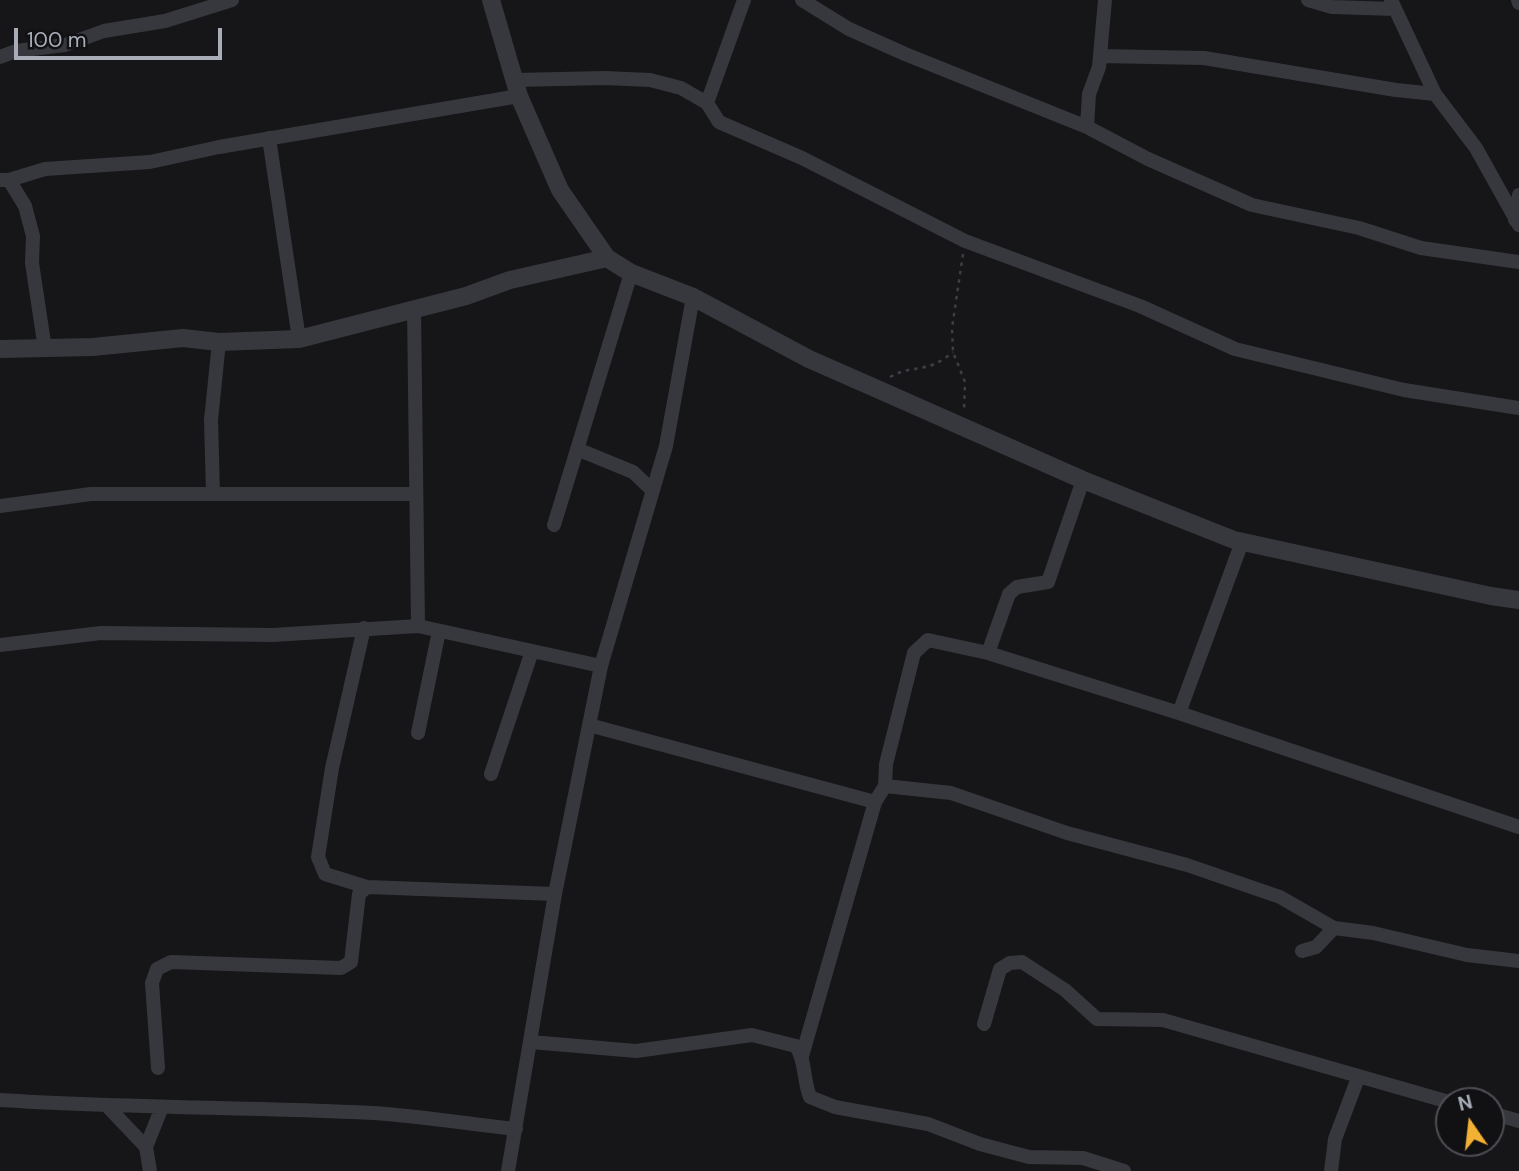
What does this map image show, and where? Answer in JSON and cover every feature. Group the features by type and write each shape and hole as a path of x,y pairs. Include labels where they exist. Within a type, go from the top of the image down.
{"street":[{"path":"0,57 65,45 104,31 165,21 232,0"},
{"path":"491,0 517,88 561,190 607,258 631,273 693,297 809,359 884,393 1083,480 1242,542 1465,591 1519,600"},
{"path":"707,103 744,0"},
{"path":"802,0 849,29 1087,127 1148,159 1252,205 1359,228 1422,248 1519,262"},
{"path":"1087,127 1089,94 1100,56 1105,0"},
{"path":"1308,0 1332,7 1393,5 1436,94 1476,148 1517,223"},
{"path":"1100,56 1204,58 1396,90 1436,94"},
{"path":"45,349 32,263 33,236 25,205 4,180 45,169 150,162 517,88 650,80 681,88 707,103 719,122 802,158 965,241 1140,306 1235,349 1404,390 1519,408"},
{"path":"269,138 299,339"},
{"path":"1517,223 1519,195"},
{"path":"0,349 45,349 183,338 219,342 299,339 466,296 510,280 607,258"},
{"path":"554,525 631,273"},
{"path":"508,1171 555,894 601,666 666,446 693,297"},
{"path":"414,308 418,626"},
{"path":"213,494 211,420 219,342"},
{"path":"578,449 633,472 652,490"},
{"path":"988,653 1009,594 1017,587 1048,582 1083,480"},
{"path":"0,506 91,494 416,494"},
{"path":"1179,713 1242,542"},
{"path":"0,645 101,633 273,635 418,626 601,666"},
{"path":"364,628 332,768 318,857 325,874 367,887 555,894"},
{"path":"418,733 439,631"},
{"path":"1124,1171 1083,1158 1029,1157 980,1144 928,1124 835,1107 810,1097 805,1085 802,1056 875,802 885,786 886,764 915,653 928,640 988,653 1179,713 1519,827"},
{"path":"491,774 532,651"},
{"path":"589,725 875,802"},
{"path":"885,786 951,793 1067,833 1187,865 1280,897 1334,928 1373,933 1467,955 1519,961"},
{"path":"158,1068 152,983 157,970 171,962 341,968 351,962 359,894 367,887"},
{"path":"1302,951 1316,947 1334,928"},
{"path":"984,1024 1000,969 1010,963 1022,962 1065,990 1097,1019 1163,1020 1435,1098"},
{"path":"531,1042 636,1051 752,1035 796,1046 802,1056"},
{"path":"1331,1171 1335,1139 1358,1078"},
{"path":"0,1100 108,1107 377,1113 516,1129"},
{"path":"108,1107 146,1147"},
{"path":"150,1171 146,1147 162,1107"}],"path":[{"path":"961,425 965,382 953,352 952,328 965,241"},
{"path":"884,393 889,377 900,372 932,367 953,352"}]}
